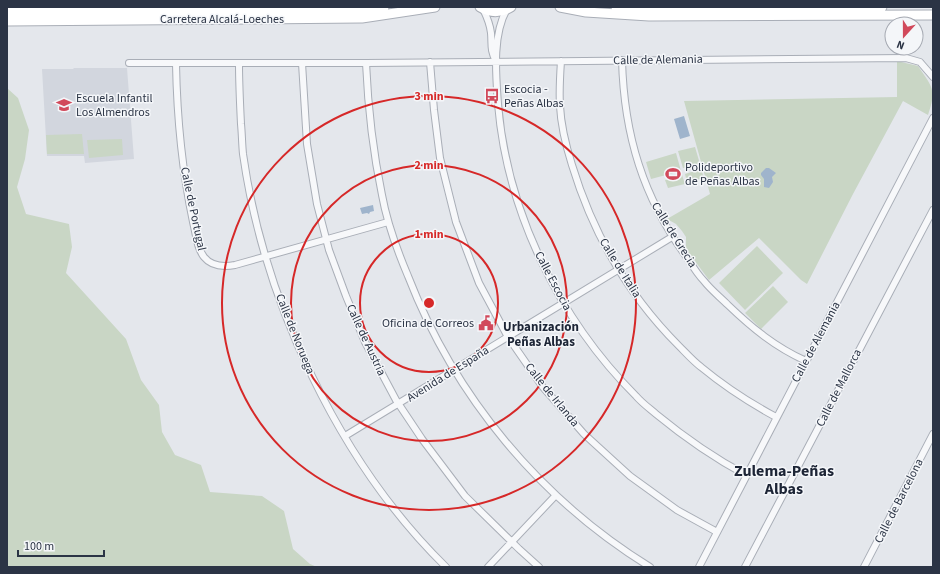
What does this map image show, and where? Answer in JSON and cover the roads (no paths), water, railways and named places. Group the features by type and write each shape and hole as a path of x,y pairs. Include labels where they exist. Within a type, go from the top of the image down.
{"main road":[{"name":"Carretera Alcalá-Loeches","path":"7,12 362,10 384,7"},
{"name":"Carretera Alcalá-Loeches","path":"7,21 362,18 435,7"},
{"path":"560,7 586,12 649,16 933,15"},
{"path":"616,7 882,7"},
{"path":"481,8 495,12 509,8"}],"street":[{"name":"Calle Escocia","path":"481,8 488,18 490,27 491,52 496,61"},
{"name":"Calle Escocia","path":"509,8 498,28 496,61 499,118 504,151 511,179 530,234 544,265 575,322 596,351 636,397 668,424 710,454 746,475"},
{"name":"Calle de Alemania","path":"496,61 906,58 920,62 933,77"},
{"name":"Calle de Grecia","path":"622,60 626,115 637,162 655,205 672,237 704,282 750,326 784,350 806,362"},
{"path":"129,63 366,63 496,61"},
{"name":"Calle de Italia","path":"561,61 560,106 564,138 580,189 597,231 618,269 660,326 700,367 736,393 776,418"},
{"name":"Calle de Irlanda","path":"430,62 440,158 456,222 479,283 508,337 542,386 584,434 630,476 677,510 717,532"},
{"name":"Calle de Noruega","path":"239,63 243,153 251,198 266,256 285,314 311,374 345,436 382,493 402,520 426,548 446,567"},
{"name":"Calle de Austria","path":"302,63 307,144 317,204 326,239 346,296 365,342 399,404 465,496 511,542 539,567"},
{"path":"366,63 371,130 388,222 416,299 433,334 454,370 481,410 519,459 578,515 627,552 650,567"},
{"name":"Calle de Portugal","path":"176,64 183,168 199,248 201,253 210,263 222,266 235,265 388,222"},
{"name":"Calle de Alemania","path":"699,567 933,118"},
{"name":"Calle de Mallorca","path":"745,567 933,210"},
{"name":"Avenida de España","path":"345,436 672,237"},
{"name":"Calle de Barcelona","path":"864,567 933,434"},
{"path":"488,567 556,495"}],"water":[{"path":"684,116 690,136 680,139 674,119"},
{"path":"766,168 769,168 776,173 772,177 773,182 769,188 764,187 764,179 761,175"},
{"path":"373,205 374,211 370,212 369,214 362,214 360,208"}],"place":[{"name":"Escocia - Peñas Albas","path":"492,96"},
{"name":"Escuela Infantil Los Almendros","path":"64,105"},
{"name":"Polideportivo de Peñas Albas","path":"673,174"},
{"name":"Oficina de Correos","path":"486,323"}],"district":[{"name":"Urbanización Peñas Albas","path":"541,334"},
{"name":"Zulema-Peñas Albas","path":"784,480"}]}
